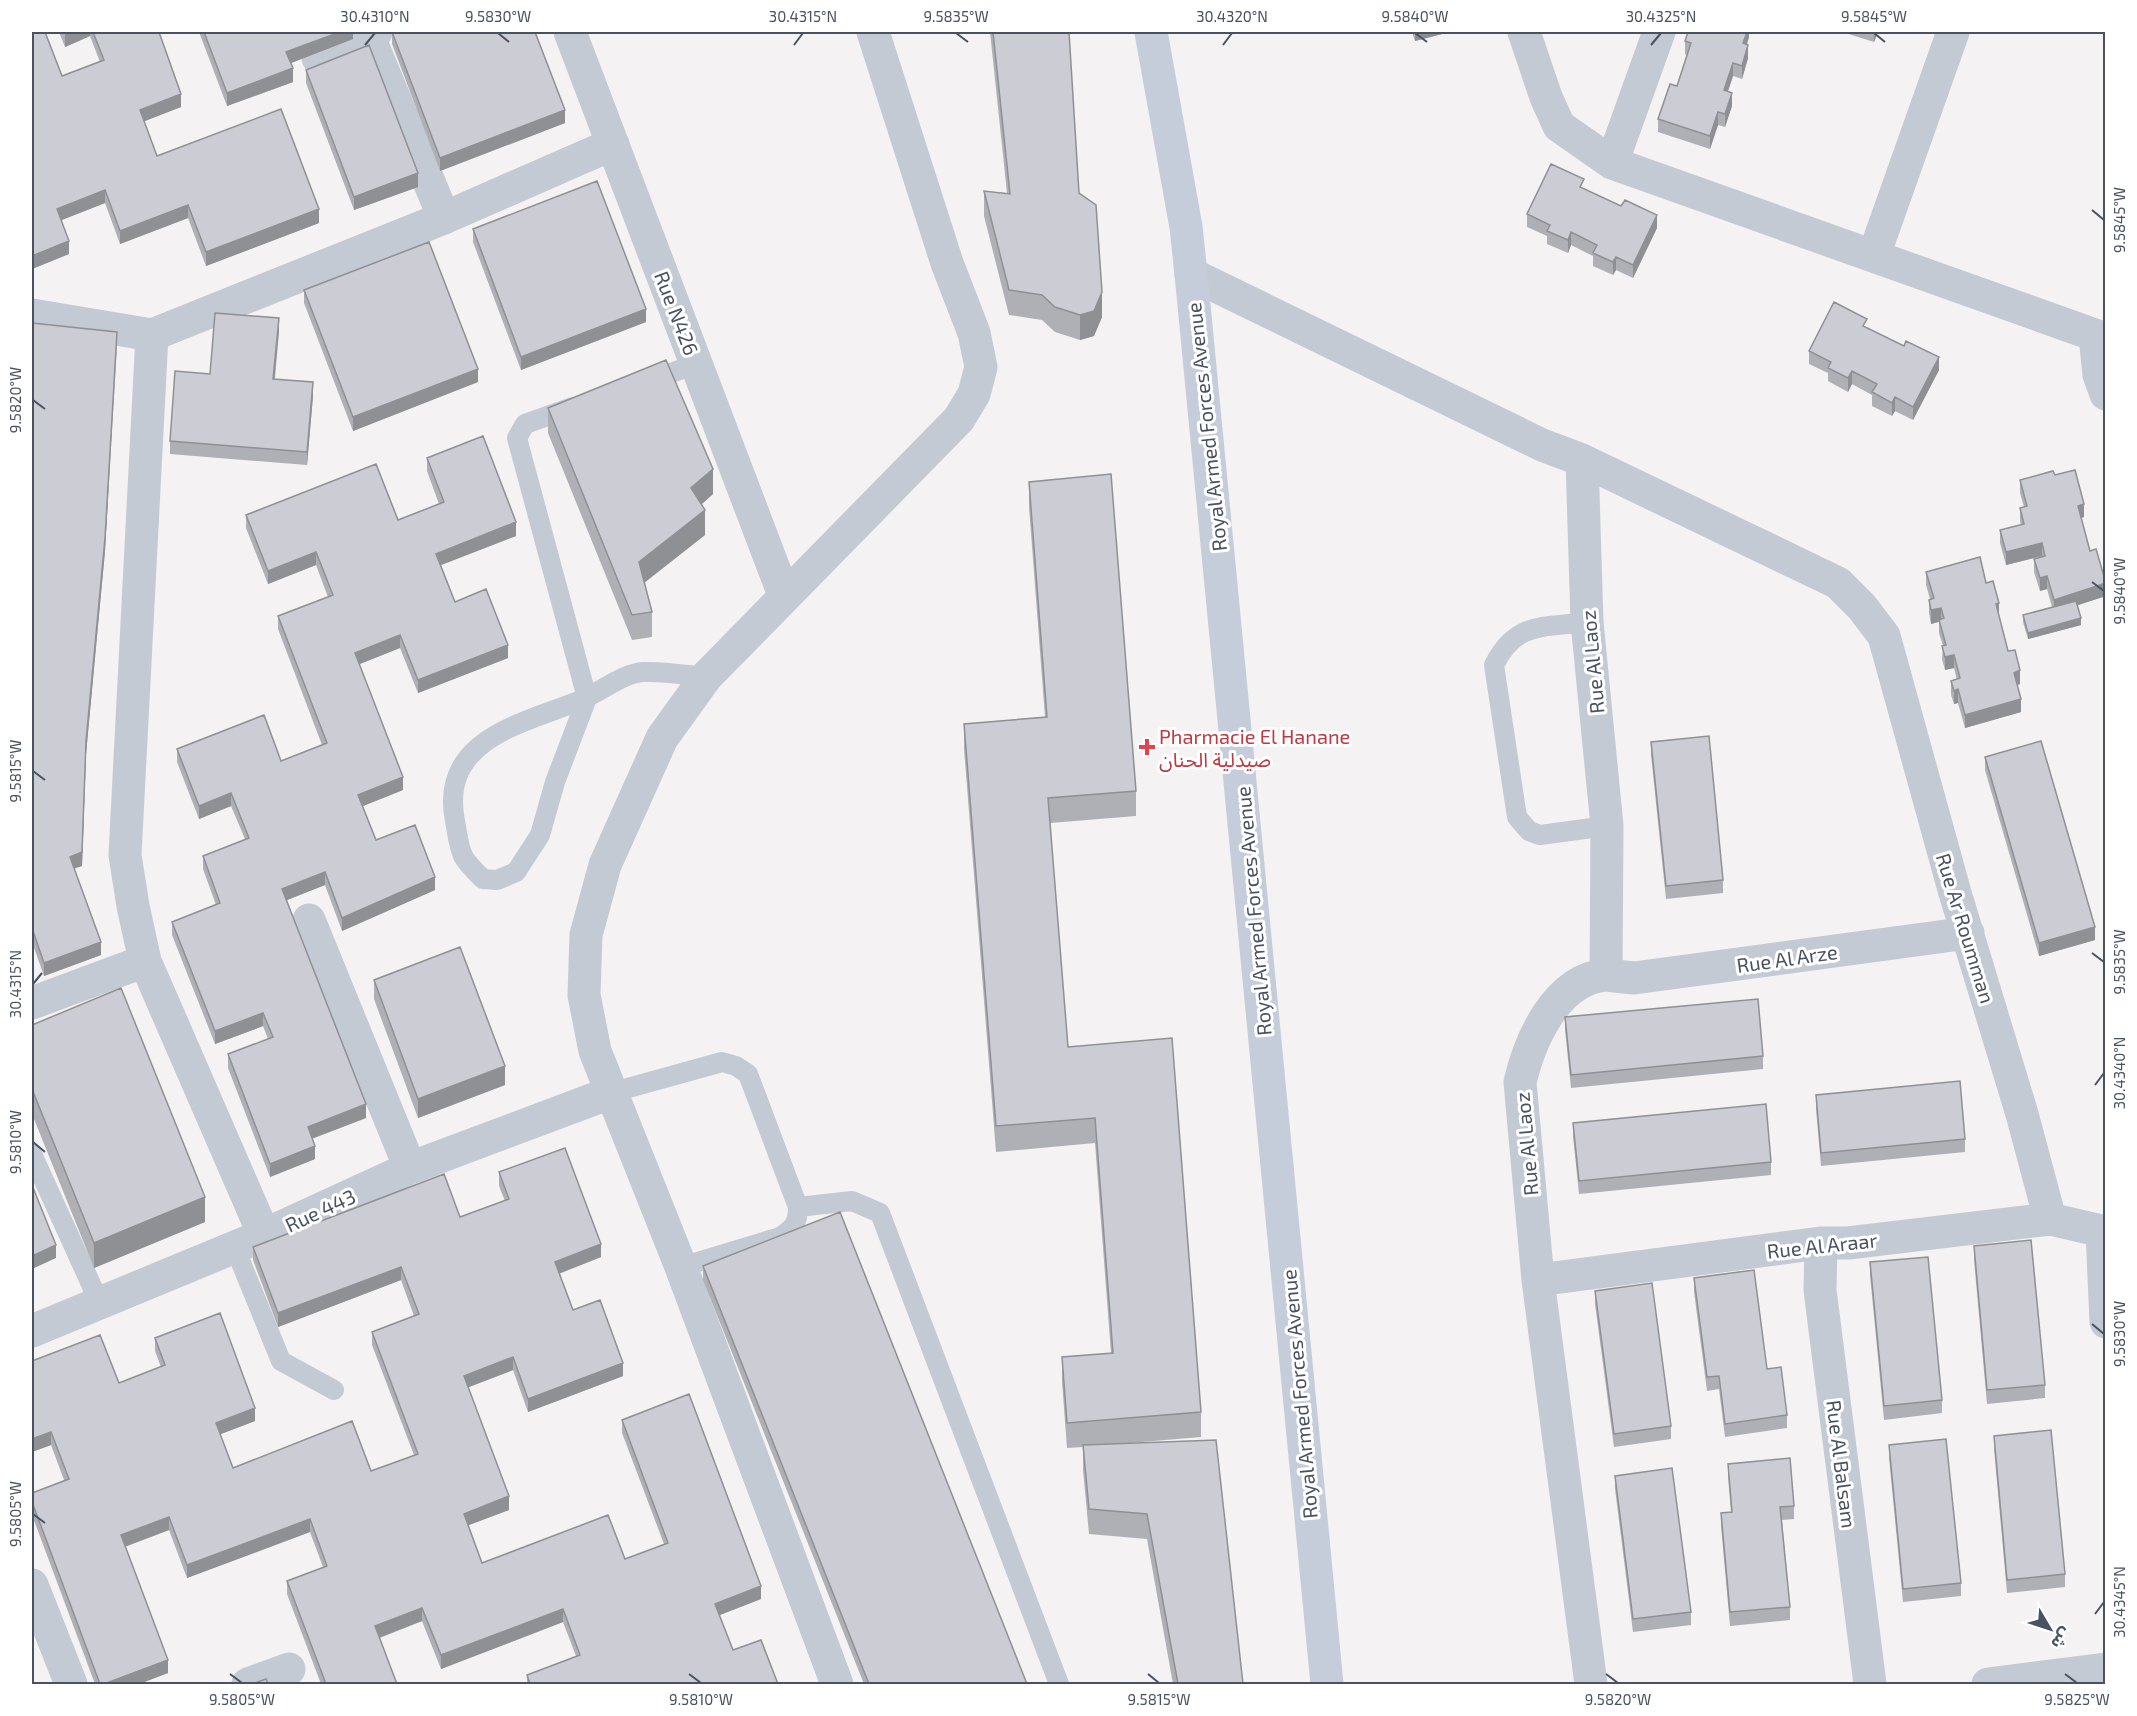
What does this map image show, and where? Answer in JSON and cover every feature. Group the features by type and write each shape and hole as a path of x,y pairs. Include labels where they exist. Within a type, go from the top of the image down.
{"main road":[{"name":"Royal Armed Forces Avenue","path":"1151,32 1186,227 1327,1684"}],"street":[{"path":"318,58 371,32 444,218"},
{"name":"Rue N426","path":"570,32 784,595"},
{"path":"837,1684 681,1267 610,1093 595,1051 584,995 586,935 605,865 662,738 706,677 959,419 974,394 981,367 974,333 947,263 873,32"},
{"path":"1524,32 1546,97 1559,126 1612,163 1874,255 2100,338 2099,375 2106,394"},
{"path":"1612,163 1659,32"},
{"path":"1874,255 1953,32"},
{"path":"32,315 152,335 444,218 613,144"},
{"path":"1191,274 1542,445 1582,460"},
{"path":"152,335 125,855 133,906 146,961 264,1235"},
{"name":"Rue Al Laoz","path":"1582,460 1587,622 1607,826 1606,975 1591,976 1560,999 1545,1018 1527,1053 1520,1082 1538,1280 1591,1684"},
{"name":"Rue Ar Roumman","path":"1582,460 1838,583 1862,607 1884,636 1955,894 2050,1219"},
{"path":"309,920 410,1168"},
{"name":"Rue Al Arze","path":"1606,975 1634,978 1968,933"},
{"path":"32,1003 146,961"},
{"name":"Rue 443","path":"32,1331 235,1248 410,1168 610,1093"},
{"name":"Rue Al Araar","path":"1538,1280 1821,1243 1848,1243 2050,1219 2104,1231"},
{"path":"2104,1231 2106,1322"},
{"name":"Rue Al Balsam","path":"1821,1243 1820,1290 1870,1684"},
{"path":"32,1585 70,1684"},
{"path":"248,1684 289,1669"},
{"path":"1988,1684 2106,1670"}],"lane":[{"path":"632,387 696,364"},
{"path":"590,401 525,424 517,438 587,698 555,782 540,836 516,873 498,880 483,879 462,860 454,815 453,786 459,766 487,738 587,698 617,681 641,672 706,677"},
{"path":"1587,622 1521,632 1504,645 1494,665 1517,817 1521,824 1540,835 1607,826"},
{"path":"610,1093 722,1062 736,1066 748,1074 798,1207 798,1221 792,1229 780,1237 681,1267"},
{"path":"32,1154 100,1304"},
{"path":"798,1207 852,1201 880,1214 1059,1684"},
{"path":"235,1248 280,1361 334,1390"}],"building":[{"path":"45,32 62,76 104,60 93,32 159,32 181,94 140,110 157,156 281,109 319,209 206,252 188,205 120,231 105,190 57,209 69,241 32,256 32,33"},
{"path":"204,32 340,32 286,52 293,68 227,93"},
{"path":"392,32 535,32 565,110 440,158"},
{"path":"993,32 1069,32 1079,193 1096,205 1102,292 1094,311 1080,315 1055,307 1042,295 1009,290 984,191 1010,194"},
{"path":"1688,32 1747,32 1743,43 1748,45 1742,66 1733,63 1724,90 1732,93 1725,114 1718,112 1710,136 1658,119 1670,84 1677,86 1691,43 1685,41"},
{"path":"369,45 418,173 354,197 306,70"},
{"path":"1551,164 1584,179 1580,187 1621,206 1625,200 1657,215 1633,265 1616,257 1613,262 1593,253 1597,245 1571,232 1568,240 1547,231 1550,225 1527,214"},
{"path":"597,181 646,309 521,357 473,229"},
{"path":"429,242 478,369 353,417 304,290"},
{"path":"1834,302 1867,319 1863,326 1904,346 1906,341 1939,357 1913,407 1895,397 1892,403 1872,392 1877,384 1852,371 1848,378 1828,368 1831,362 1809,351"},
{"path":"215,313 279,318 273,379 313,382 307,452 170,441 175,371 210,374"},
{"path":"32,323 117,332 105,538 86,741 82,852 70,857 101,942 44,963 32,928"},
{"path":"666,360 713,469 691,488 705,510 639,562 652,612 632,615 548,408"},
{"path":"483,436 516,522 436,554 455,602 486,589 508,645 418,680 400,635 355,653 403,777 358,795 376,840 415,825 435,877 342,918 325,872 282,889 366,1104 308,1127 315,1146 270,1164 228,1054 273,1037 263,1013 215,1031 172,922 220,903 203,856 249,838 231,793 199,806 177,749 264,715 281,761 327,743 278,616 333,595 316,552 268,571 246,515 376,464 398,520 444,502 427,458"},
{"path":"2075,470 2084,504 2078,506 2090,551 2096,549 2106,583 2054,600 2047,576 2040,578 2034,559 2045,556 2042,543 2006,552 2000,530 2024,524 2020,508 2027,506 2020,480 2053,471 2055,475"},
{"path":"1111,474 1136,791 1048,798 1068,1047 1172,1038 1201,1412 1067,1423 1062,1357 1113,1353 1095,1118 996,1126 964,724 1047,717 1029,482"},
{"path":"1980,557 1986,583 1993,581 1999,603 1996,604 2008,651 2015,650 2020,670 2014,673 2021,699 1965,715 1958,689 1954,691 1951,681 1960,678 1954,655 1945,657 1942,646 1946,645 1939,620 1944,618 1941,608 1931,610 1929,600 1934,598 1926,572"},
{"path":"2076,601 2081,618 2028,633 2023,615"},
{"path":"1709,736 1723,880 1666,886 1651,742"},
{"path":"2041,741 2095,927 2039,943 1985,757"},
{"path":"460,947 505,1066 418,1099 374,980"},
{"path":"121,988 205,1197 94,1243 32,1089 32,1025"},
{"path":"1758,999 1763,1056 1571,1075 1565,1017"},
{"path":"1960,1081 1965,1139 1821,1153 1816,1095"},
{"path":"1766,1104 1771,1162 1579,1181 1573,1123"},
{"path":"565,1148 601,1244 555,1262 573,1310 600,1300 623,1363 528,1399 513,1357 464,1376 509,1496 464,1514 482,1563 608,1515 625,1559 668,1543 622,1420 689,1394 761,1586 715,1604 733,1650 761,1640 778,1684 530,1684 527,1675 580,1655 563,1609 441,1655 422,1608 375,1626 397,1684 326,1684 287,1581 327,1566 310,1519 187,1565 169,1517 121,1535 168,1660 100,1684 32,1502 32,1493 69,1479 51,1432 32,1439 32,1361 100,1335 119,1383 165,1365 155,1338 220,1313 255,1408 216,1423 233,1468 352,1421 371,1471 418,1454 372,1332 419,1314 401,1267 278,1313 253,1247 444,1174 460,1217 509,1199 499,1172"},
{"path":"32,1185 56,1245 32,1256"},
{"path":"840,1212 1027,1684 869,1684 703,1266"},
{"path":"2031,1240 2045,1385 1987,1390 1974,1246"},
{"path":"1928,1257 1942,1400 1884,1406 1870,1262"},
{"path":"1754,1270 1767,1369 1781,1367 1787,1415 1725,1424 1719,1376 1707,1377 1694,1278"},
{"path":"1652,1283 1671,1426 1614,1434 1595,1291"},
{"path":"2051,1430 2065,1574 2007,1580 1994,1436"},
{"path":"1946,1439 1961,1583 1903,1589 1889,1445"},
{"path":"1216,1440 1243,1684 1178,1684 1147,1514 1089,1509 1083,1445"},
{"path":"1790,1458 1794,1506 1780,1507 1790,1607 1730,1612 1721,1513 1732,1512 1728,1464"},
{"path":"1672,1468 1691,1612 1633,1619 1615,1476"},
{"path":"266,1679 268,1684 252,1684"}],"place":[{"name":"Pharmacie El Hanane صيدلية الحنان","path":"1147,747"}]}
